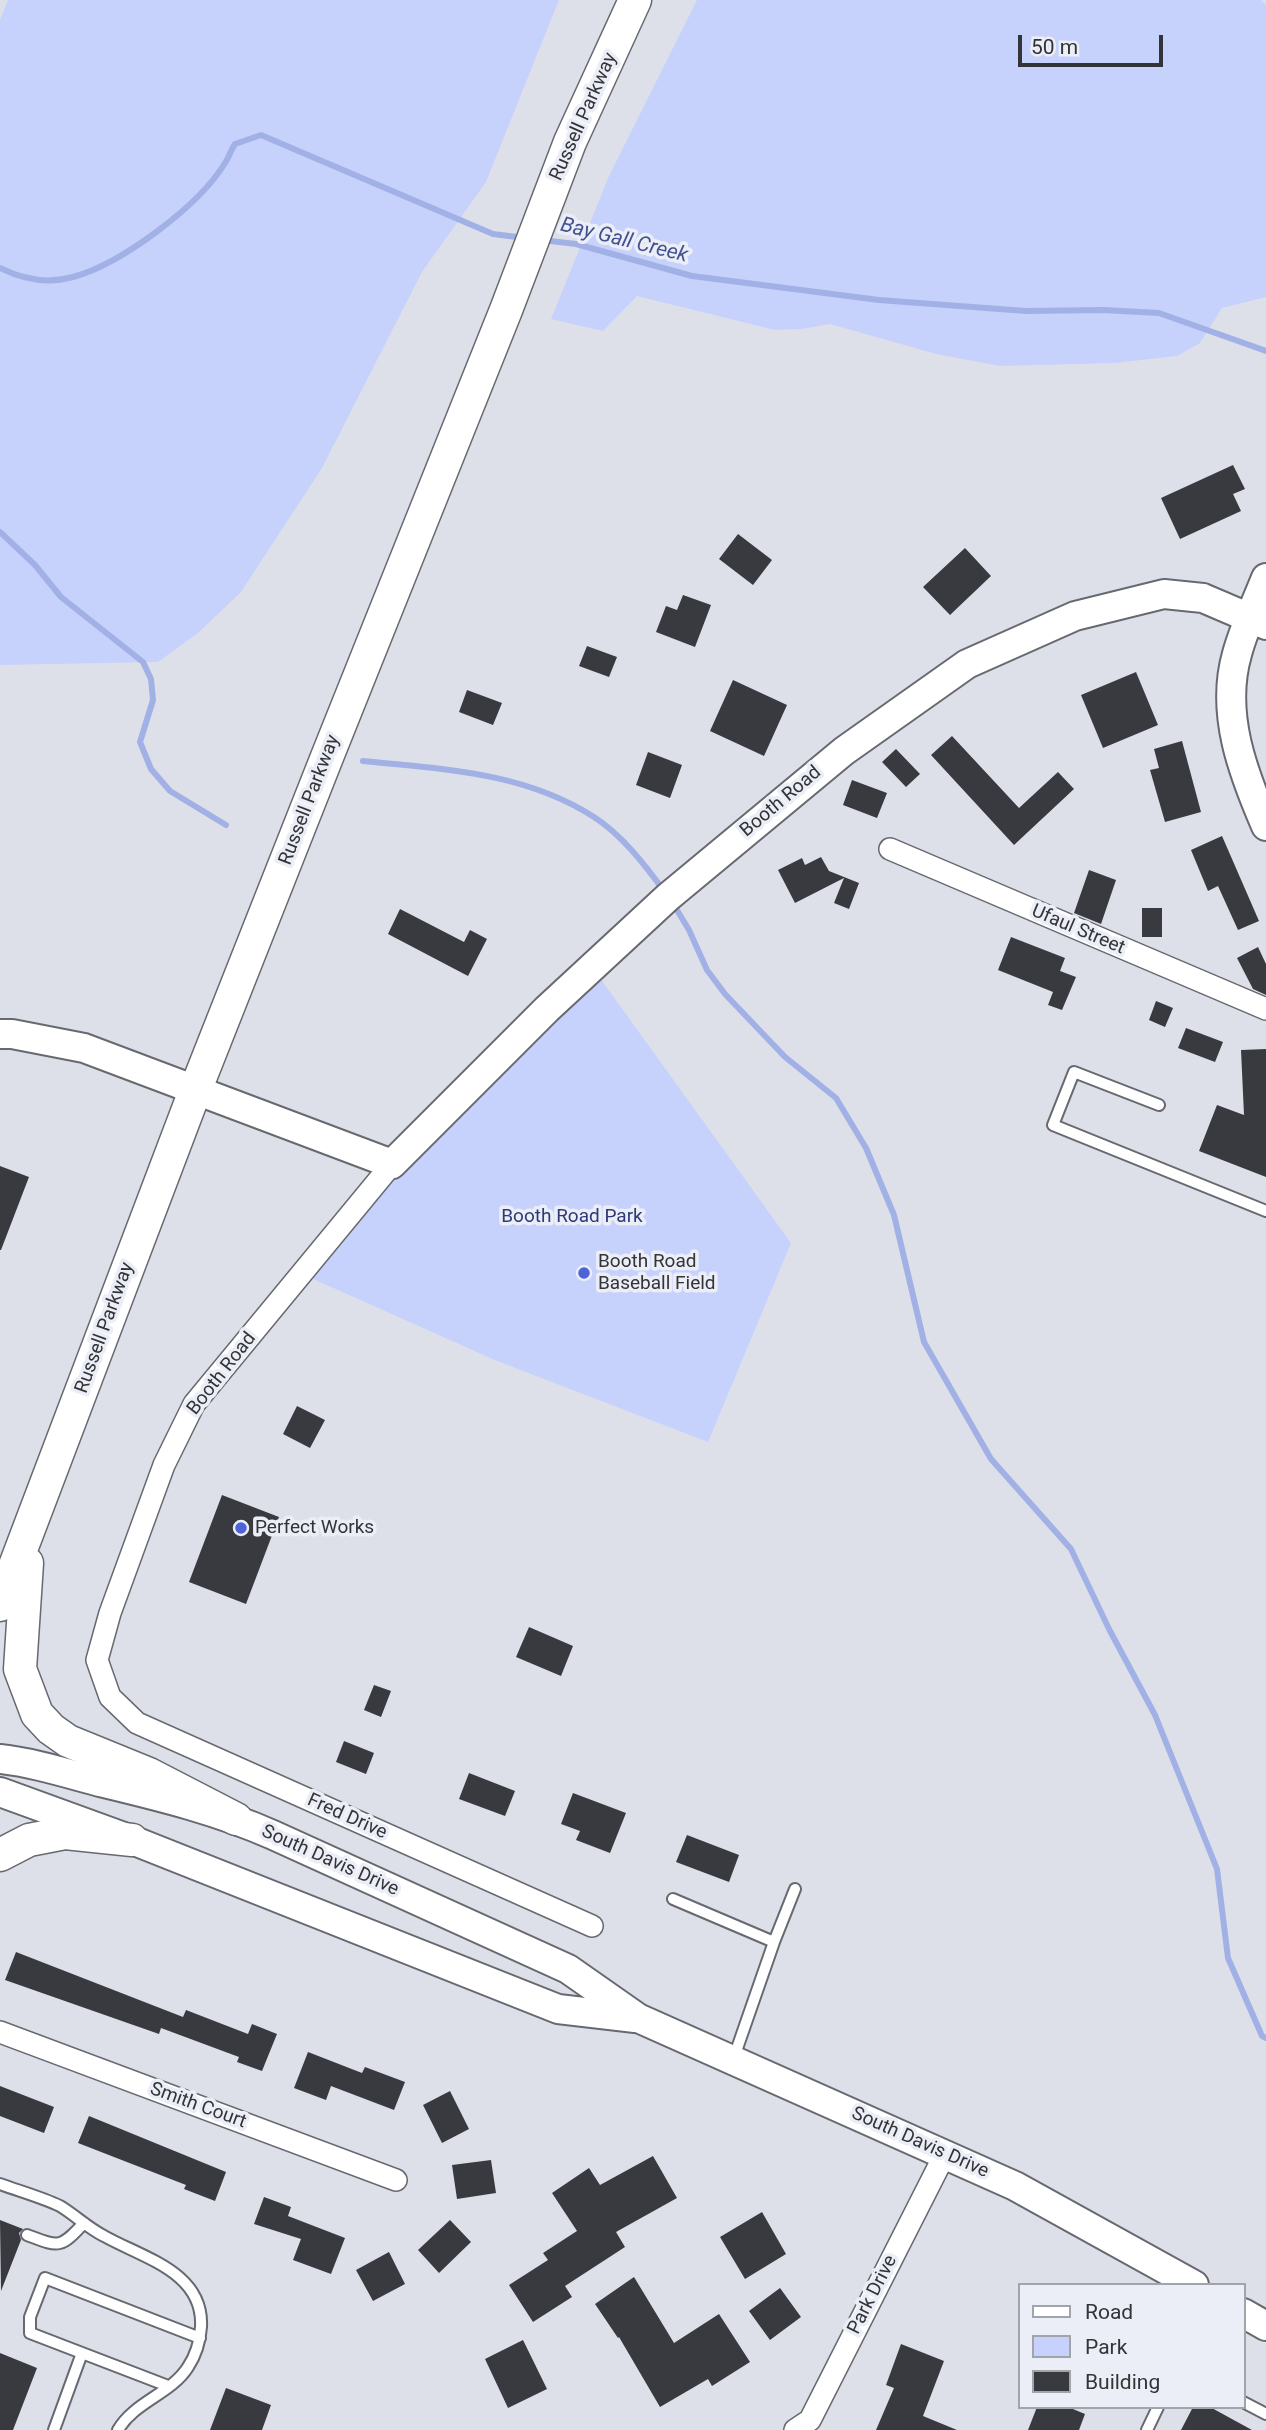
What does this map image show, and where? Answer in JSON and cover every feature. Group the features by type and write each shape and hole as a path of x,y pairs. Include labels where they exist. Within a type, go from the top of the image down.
{"main road":[{"name":"Russell Parkway","path":"0,1605 195,1091 506,310 570,142 635,0"},
{"path":"29,1527 20,1669 37,1714 51,1729 68,1741 149,1774 236,1819"},
{"path":"0,1855 29,1840 65,1833 132,1840"}],"street":[{"path":"1266,578 1258,621 1236,656 1232,689 1233,726 1248,784 1266,826"},
{"name":"Booth Road","path":"110,1697 97,1660 110,1613 164,1465 194,1404 392,1164 547,1009 668,897 844,751 967,664 1075,616 1164,594 1203,598 1258,621"},
{"name":"Ufaul Street","path":"890,849 1266,1009"},
{"path":"0,1034 84,1048 392,1164"},
{"name":"Fred Drive","path":"110,1697 137,1723 592,1926"},
{"name":"South Davis Drive","path":"0,1759 26,1762 236,1819 568,1969 638,2018 1015,2186 1190,2283"},
{"name":"South Davis Drive","path":"0,1792 132,1840 558,2009 638,2018"},
{"name":"Smith Court","path":"0,2032 396,2179"},
{"name":"Park Drive","path":"795,2430 810,2420 945,2154"},
{"path":"1245,2314 1266,2326"}],"lane":[{"path":"1158,1105 1074,1072 1053,1125 1266,1211"},
{"path":"733,2060 795,1889"},
{"path":"673,1899 774,1942"},
{"path":"0,2184 60,2206 101,2235 180,2276 192,2288 199,2301 202,2315 200,2339 189,2366 180,2378 124,2419 118,2430"},
{"path":"27,2235 55,2245 67,2242 84,2223"},
{"path":"168,2386 30,2333 30,2317 45,2278 200,2339"},
{"path":"54,2430 82,2353"},
{"path":"1245,2403 1266,2414"},
{"path":"1147,2430 1157,2409"}],"green space":[{"path":"8,0 559,0 486,182 422,272 322,468 241,592 198,633 158,662 0,665 0,20"},
{"path":"697,0 1261,0 1266,5 1266,297 1222,308 1200,343 1177,356 1115,363 1000,366 936,354 830,324 775,330 637,296 603,331 551,319 609,176"},
{"name":"Booth Road Park","path":"592,967 791,1243 708,1442 497,1361 302,1274"}],"building":[{"path":"1233,465 1245,489 1233,494 1241,511 1180,539 1161,498"},
{"path":"738,534 772,560 753,585 719,559"},
{"path":"965,548 991,576 950,615 923,587"},
{"path":"683,595 711,605 695,647 656,632 666,606 677,610"},
{"path":"587,646 617,657 609,677 579,666"},
{"path":"1136,672 1158,725 1103,748 1081,695"},
{"path":"733,680 787,705 764,756 710,731"},
{"path":"467,690 502,703 493,725 459,712"},
{"path":"952,736 1019,808 1058,772 1074,789 1014,845 931,755"},
{"path":"1182,741 1201,812 1165,822 1150,770 1159,768 1154,749"},
{"path":"896,749 920,774 906,787 882,762"},
{"path":"648,752 682,765 670,798 636,785"},
{"path":"852,780 887,793 877,818 843,805"},
{"path":"1222,836 1259,921 1238,930 1218,886 1208,891 1191,850"},
{"path":"821,857 829,871 859,883 849,909 834,903 844,878 795,903 778,870 802,858 805,865"},
{"path":"1089,870 1116,880 1101,924 1074,913"},
{"path":"1142,908 1162,908 1162,937 1142,937"},
{"path":"400,909 464,942 470,930 487,939 468,976 388,934"},
{"path":"1011,937 1065,958 1060,971 1076,977 1062,1010 1048,1005 1053,992 998,970"},
{"path":"1258,947 1266,964 1266,995 1253,989 1237,958"},
{"path":"1156,1001 1173,1008 1165,1027 1149,1020"},
{"path":"1186,1028 1223,1042 1215,1062 1178,1048"},
{"path":"1266,1049 1266,1177 1199,1151 1217,1105 1244,1115 1241,1050"},
{"path":"0,1166 29,1177 1,1250 0,1250"},
{"path":"297,1406 325,1420 310,1448 283,1434"},
{"path":"222,1495 279,1517 246,1604 189,1582"},
{"path":"529,1627 573,1646 561,1676 516,1657"},
{"path":"374,1685 391,1691 381,1717 364,1710"},
{"path":"344,1741 374,1753 366,1774 336,1762"},
{"path":"469,1773 515,1791 505,1816 459,1799"},
{"path":"573,1793 626,1813 610,1853 576,1840 580,1831 561,1824"},
{"path":"687,1835 739,1855 729,1882 676,1862"},
{"path":"16,1952 183,2017 186,2010 248,2034 252,2024 277,2034 262,2071 237,2062 239,2057 161,2028 159,2034 5,1980"},
{"path":"308,2052 362,2073 365,2067 405,2082 394,2110 331,2086 326,2100 294,2088"},
{"path":"0,2086 54,2107 44,2133 0,2116"},
{"path":"450,2091 469,2129 442,2143 423,2105"},
{"path":"89,2116 226,2172 215,2201 184,2189 186,2185 78,2143"},
{"path":"653,2156 677,2198 616,2232 625,2247 565,2286 572,2297 533,2322 509,2285 548,2260 543,2253 577,2231 552,2193 589,2168 600,2185"},
{"path":"491,2160 496,2193 457,2199 452,2165"},
{"path":"264,2197 291,2207 288,2216 345,2238 331,2274 293,2260 301,2239 254,2224"},
{"path":"762,2212 786,2254 745,2279 720,2237"},
{"path":"0,2220 23,2229 19,2233 21,2240 1,2291"},
{"path":"450,2220 471,2242 439,2273 418,2250"},
{"path":"389,2252 405,2284 373,2301 356,2270"},
{"path":"634,2277 674,2343 719,2314 750,2362 712,2386 708,2379 660,2407 619,2337 595,2304"},
{"path":"780,2288 801,2317 770,2340 749,2311"},
{"path":"523,2340 547,2389 508,2408 485,2359"},
{"path":"901,2344 944,2361 923,2416 957,2430 876,2430 894,2388 886,2385"},
{"path":"0,2353 37,2368 13,2430 0,2430"},
{"path":"226,2388 271,2405 262,2430 210,2430"},
{"path":"1036,2409 1073,2409 1085,2414 1079,2430 1028,2430"},
{"path":"1192,2409 1214,2409 1252,2430 1181,2430"}],"waterway":[{"name":"Bay Gall Creek","path":"0,268 26,278 54,280 73,277 113,260 157,231 197,197 213,180 235,144 261,135 493,234 525,238"},
{"name":"Bay Gall Creek","path":"542,240 576,244 692,276 879,300 1026,311 1103,310 1159,313 1266,351"},
{"path":"0,532 35,565 61,597 143,662 151,679 153,700 140,742 151,769 170,791 226,825"},
{"path":"363,761 453,770 540,790 594,817 614,832 664,891"},
{"path":"674,905 707,970 725,994 785,1057 836,1098 866,1148 894,1215 924,1342 991,1459 1071,1549 1109,1629 1155,1715 1217,1869 1228,1958 1262,2036 1266,2038"}],"place":[{"name":"Booth Road Baseball Field","path":"584,1273"},
{"name":"Perfect Works","path":"241,1528"}]}
